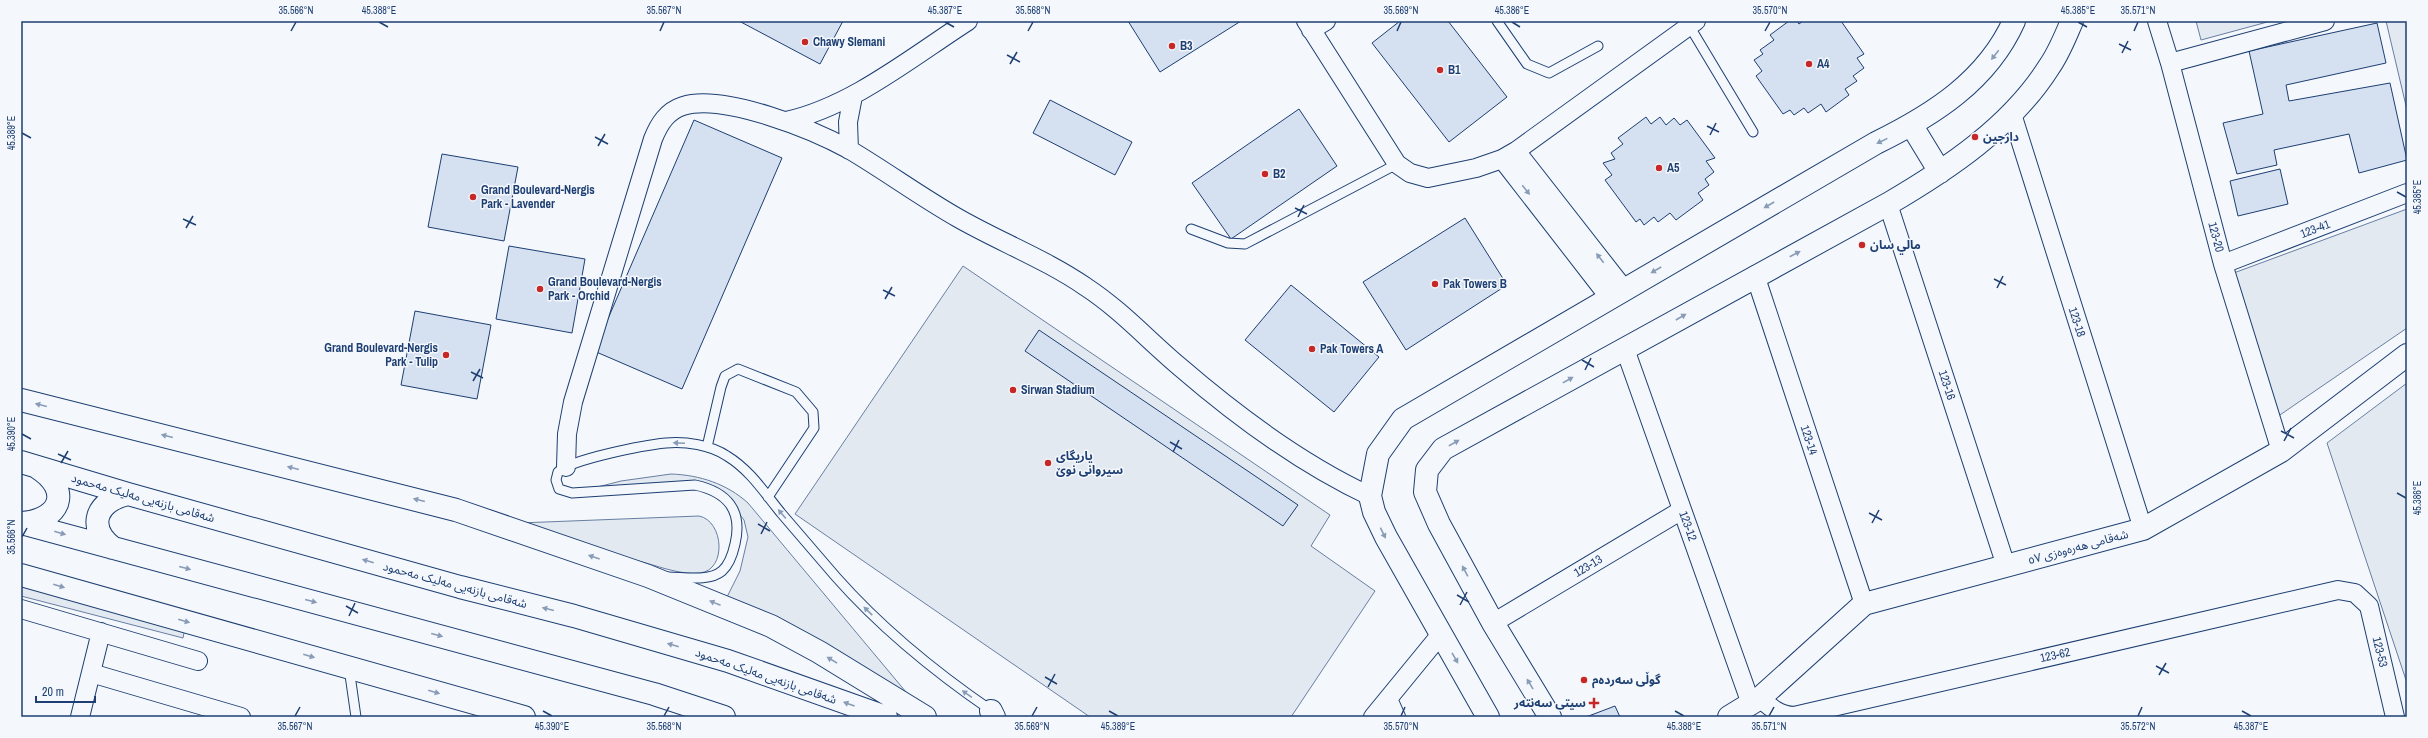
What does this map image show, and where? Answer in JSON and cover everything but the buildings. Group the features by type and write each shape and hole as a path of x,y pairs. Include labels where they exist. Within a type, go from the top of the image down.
{"main road":[{"path":"1488,717 1386,537 1374,512 1370,496 1378,454 1403,419 1869,147 1912,126 1964,89 1996,55 2014,21"},
{"path":"1550,717 1493,623 1439,524 1425,492 1427,470 1443,449 1625,349 1755,275 1888,204 1940,172 2012,114 2050,67 2072,21"},
{"path":"1912,126 1940,172"},
{"name":"شەقامی هەرەوەزی ٥٧","path":"1744,709 1864,604 2143,529 2281,451 2407,355"},
{"path":"21,400 456,510 648,576 771,626 819,652 925,717"},
{"path":"22,523 48,516 55,509 58,500 58,490 54,481 28,464"},
{"name":"شەقامی بازنەیی مەلیک مەحمود","path":"28,464 128,494 603,624 728,661 886,717"},
{"path":"113,548 101,537 97,520 106,504 113,499 128,494"},
{"path":"22,523 646,692 724,717"},
{"path":"21,575 349,668 497,713 524,717"}],"street":[{"path":"786,121 820,112 853,96 968,21"},
{"name":"123-20","path":"2157,21 2170,63 2223,264 2281,451"},
{"path":"2170,63 2325,21"},
{"path":"1315,24 1397,164 1410,173 1428,178 1476,168 1509,155 1693,24"},
{"path":"849,150 848,122 853,96"},
{"path":"566,467 567,434 573,402 657,129 672,112 694,104 731,107 786,121 849,150 958,218 1084,285 1107,301 1179,367 1247,420 1330,476 1370,496"},
{"name":"123-18","path":"2012,114 2143,529"},
{"path":"1509,155 1617,293"},
{"name":"123-41","path":"2223,264 2407,193"},
{"name":"123-16","path":"1888,204 2006,566"},
{"name":"123-14","path":"1755,275 1864,604"},
{"name":"123-12","path":"1625,349 1682,510 1744,709"},
{"name":"123-13","path":"1493,623 1682,510"},
{"name":"123-62","path":"1744,709 1773,710 1783,715 1794,716 2338,590 2355,593"},
{"name":"123-53","path":"2355,593 2368,606 2395,717"},
{"path":"21,609 198,660"},
{"path":"80,717 101,632"},
{"path":"1373,717 1441,634"},
{"path":"91,673 232,716"},
{"path":"1388,698 1396,717"}],"lane":[{"path":"1497,21 1527,64 1549,73 1598,46"},
{"path":"1693,24 1752,132"},
{"path":"1191,229 1228,243 1245,244 1397,164"},
{"path":"706,447 720,387 725,376 738,369 796,392 813,412 814,428 768,497"},
{"path":"648,576 706,577 722,571 732,554 737,536 738,526 731,505 722,495 709,488 695,485 566,492 559,489 556,480 558,472 566,467 604,455 666,443 706,447 726,455 749,471 768,497 865,607 925,662 995,715"},
{"path":"349,668 356,717"}],"shaded area":[{"path":"2196,21 2271,21 2201,40"},
{"path":"2386,21 2407,21 2407,110"},
{"path":"2407,209 2407,328 2274,419 2231,274"},
{"name":"Sirwan Stadium","path":"963,266 1330,515 1311,546 1375,591 1291,717 1090,717 795,514"},
{"path":"2407,383 2407,683 2327,443"},
{"path":"671,474 692,476 712,482 740,496 748,503 906,692 726,599 740,571 748,537 744,520 731,503 697,487 570,494 621,481"},
{"path":"699,516 707,520 714,527 719,545 715,564 709,570 700,573 673,571 630,559 519,523"},
{"path":"21,584 185,628 183,638 21,596"}],"place":[{"name":"Chawy Slemani","path":"805,42"},
{"name":"B3","path":"1172,46"},
{"name":"A4","path":"1809,64"},
{"name":"B1","path":"1440,70"},
{"name":"دارجين","path":"1975,137"},
{"name":"A5","path":"1659,168"},
{"name":"B2","path":"1265,174"},
{"name":"Grand Boulevard-Nergis Park - Lavender","path":"473,197"},
{"name":"مالي سان","path":"1862,245"},
{"name":"Pak Towers B","path":"1435,284"},
{"name":"Grand Boulevard-Nergis Park - Orchid","path":"540,289"},
{"name":"Pak Towers A","path":"1312,349"},
{"name":"Grand Boulevard-Nergis Park - Tulip","path":"446,355"},
{"name":"Sirwan Stadium","path":"1013,390"},
{"name":"یاریگای سیروانی نوێ","path":"1048,463"},
{"name":"گوڵی سەردەم","path":"1584,680"},
{"name":"سیتی سەنتەر","path":"1594,703"}]}
